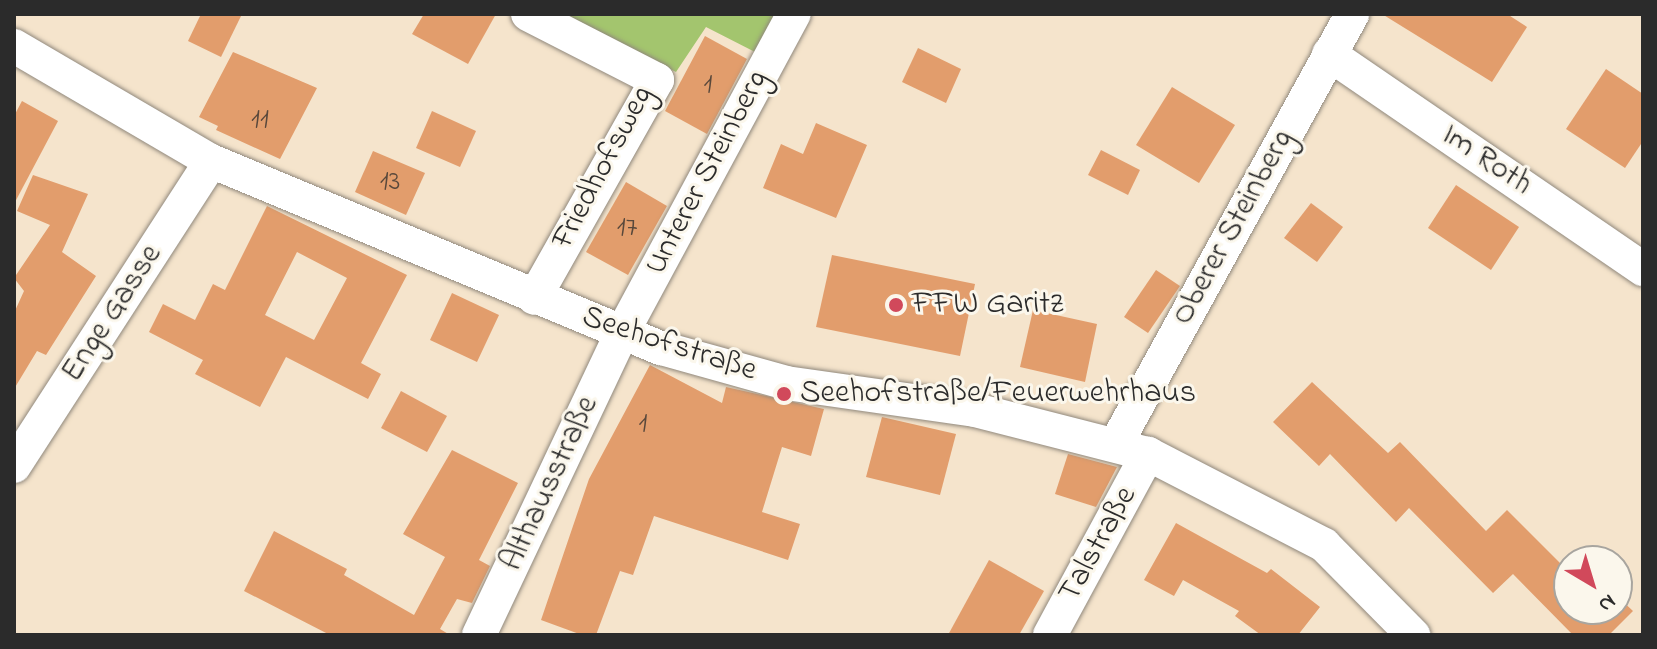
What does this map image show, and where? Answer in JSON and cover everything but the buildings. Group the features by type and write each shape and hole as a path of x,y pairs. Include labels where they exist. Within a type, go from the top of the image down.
{"street":[{"name":"Friedhofsweg","path":"528,14 657,80 534,298"},
{"name":"Unterer Steinberg","path":"622,333 794,14"},
{"name":"Oberer Steinberg","path":"1117,442 1352,14"},
{"name":"Seehofstraße","path":"14,46 211,161 622,333 786,383 975,410 1117,442 1148,454 1324,545 1413,635"},
{"name":"Im Roth","path":"1329,54 1643,269"},
{"name":"Enge Gasse","path":"14,466 211,161"},
{"name":"Althausstraße","path":"479,635 622,333"},
{"name":"Talstraße","path":"1050,635 1148,454"}],"green space":[{"path":"558,14 776,14 755,52 706,27 676,72"}],"place":[{"name":"FFW Garitz","path":"896,305"},
{"name":"Seehofstraße/Feuerwehrhaus","path":"784,394"}]}
